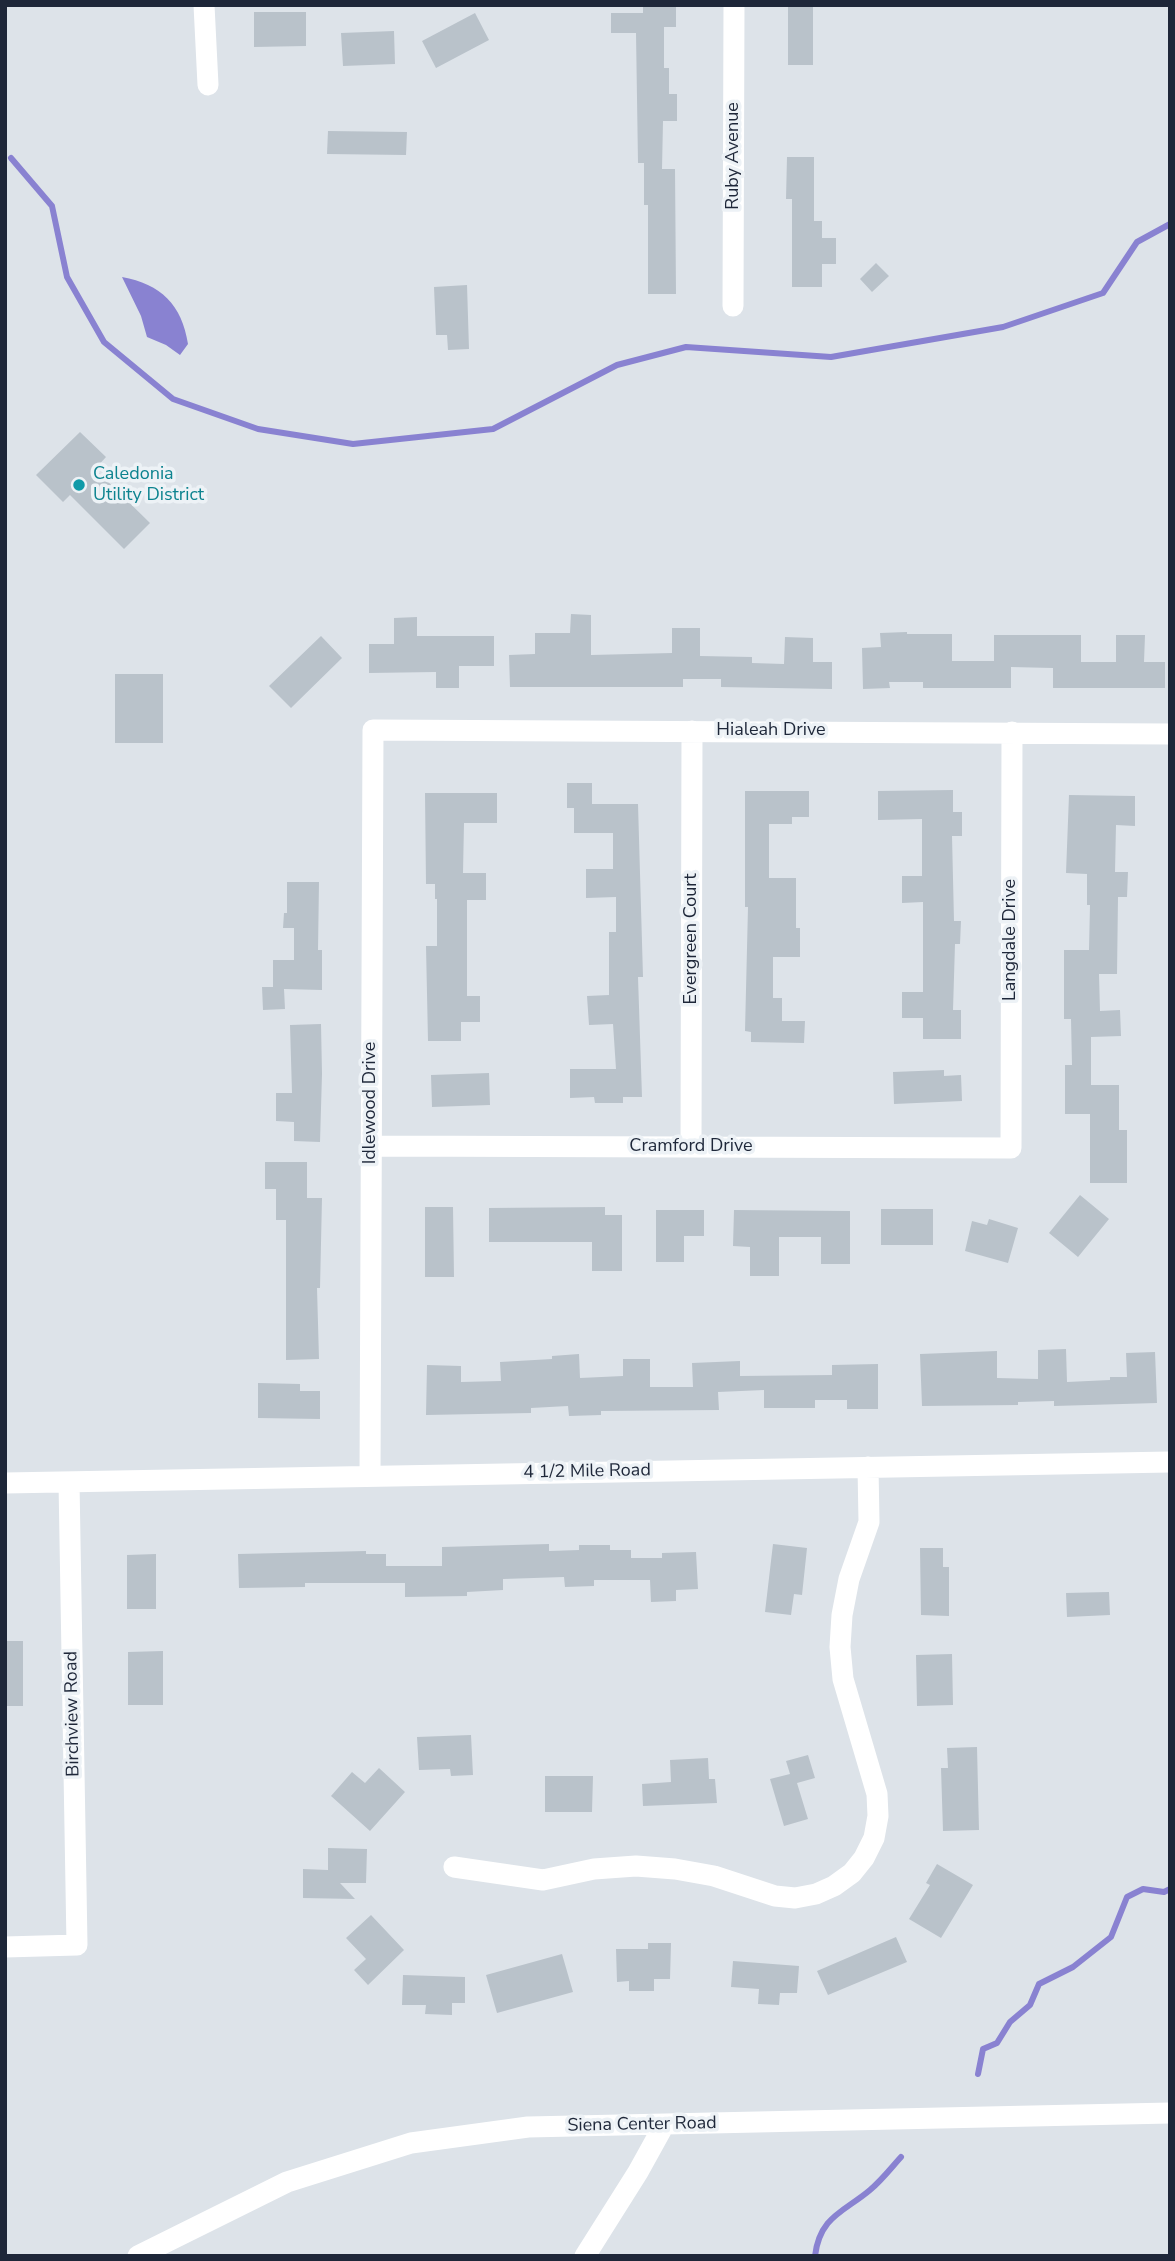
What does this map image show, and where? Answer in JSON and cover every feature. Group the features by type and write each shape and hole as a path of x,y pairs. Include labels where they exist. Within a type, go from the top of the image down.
{"street":[{"path":"204,5 208,85"},
{"name":"Ruby Avenue","path":"733,306 734,5"},
{"name":"Hialeah Drive","path":"373,730 1170,734"},
{"name":"Idlewood Drive","path":"370,1476 373,730"},
{"name":"Evergreen Court","path":"691,1147 692,731"},
{"name":"Langdale Drive","path":"1011,1148 1012,732"},
{"name":"Cramford Drive","path":"371,1146 1011,1148"},
{"name":"4 1/2 Mile Road","path":"5,1483 1170,1462"},
{"path":"454,1867 543,1880 594,1869 636,1866 675,1869 714,1877 775,1896 795,1898 817,1894 852,1873 864,1858 874,1838 878,1816 877,1794 843,1679 840,1647 842,1615 849,1579 869,1521 868,1467"},
{"name":"Birchview Road","path":"5,1947 78,1945 69,1482"},
{"name":"Siena Center Road","path":"138,2256 287,2182 411,2143 528,2127 1170,2113"},
{"path":"585,2256 664,2125"}],"shaded area":[{"path":"122,277 148,285 167,298 175,308 181,318 188,344 180,355 147,337 141,316"}],"building":[{"path":"643,5 676,5 676,27 664,27 664,68 669,68 669,94 677,94 677,121 663,121 662,169 675,169 676,294 648,294 648,205 644,205 644,163 638,163 636,33 611,33 611,13 643,13"},
{"path":"788,5 813,5 813,65 788,65"},
{"path":"254,12 306,12 306,46 254,47"},
{"path":"475,13 489,40 436,68 422,41"},
{"path":"394,31 395,64 343,66 341,33"},
{"path":"328,131 407,132 406,155 327,154"},
{"path":"787,157 814,157 814,221 822,221 822,238 836,238 836,264 822,264 822,287 792,287 792,199 786,199"},
{"path":"876,263 889,276 872,292 860,279"},
{"path":"467,285 469,349 448,350 447,335 436,335 434,287"},
{"name":"Caledonia Utility District","path":"80,432 106,457 95,469 150,523 124,549 70,495 63,502 36,475"},
{"path":"571,614 591,615 591,655 672,653 672,628 700,628 700,656 752,657 752,663 784,664 785,637 813,638 813,662 832,662 832,689 721,687 721,679 683,679 683,687 510,687 509,655 535,654 535,633 570,633"},
{"path":"417,617 417,636 494,636 494,666 459,666 459,688 436,688 436,672 369,673 369,644 394,644 394,618"},
{"path":"880,633 952,634 952,661 994,661 994,635 1081,635 1081,662 1116,662 1116,635 1145,635 1144,662 1165,662 1165,688 1053,688 1053,668 1011,667 1011,688 923,688 923,682 889,682 890,688 863,689 862,648 881,647"},
{"path":"321,636 342,658 291,708 269,686"},
{"path":"115,674 163,674 163,743 115,743"},
{"path":"567,783 592,783 592,804 638,804 643,977 638,977 642,1097 623,1097 623,1103 595,1103 594,1097 570,1098 570,1069 616,1069 613,1024 589,1025 587,996 609,995 609,932 616,932 616,897 586,898 586,869 613,869 613,833 574,833 574,808 567,808"},
{"path":"953,790 953,812 962,812 962,836 952,836 954,921 961,921 960,944 955,944 953,1010 961,1010 961,1039 923,1039 923,1018 902,1018 902,992 923,992 923,902 902,903 902,876 922,876 922,819 878,820 878,791"},
{"path":"745,791 809,791 809,817 792,817 792,824 769,824 769,878 796,878 796,928 800,928 800,957 773,957 773,998 782,998 782,1021 805,1021 804,1043 751,1042 751,1032 745,1031 748,907 745,907"},
{"path":"425,793 497,793 497,823 464,823 463,873 486,873 486,900 467,900 467,996 480,996 480,1022 461,1022 461,1041 428,1041 426,946 437,946 437,899 435,884 426,884"},
{"path":"1069,795 1135,796 1135,826 1116,825 1115,872 1128,872 1127,897 1118,897 1117,974 1099,974 1100,1011 1120,1010 1121,1036 1091,1037 1091,1085 1119,1085 1119,1130 1127,1130 1127,1183 1090,1183 1090,1114 1065,1114 1065,1065 1072,1065 1071,1019 1064,1019 1064,950 1089,950 1090,905 1087,905 1087,874 1066,873"},
{"path":"287,882 319,882 318,950 322,950 322,990 284,989 285,1009 263,1010 262,987 273,987 273,960 294,960 294,928 283,928 284,913 287,913"},
{"path":"321,1024 320,1142 294,1141 294,1122 276,1121 276,1093 292,1093 290,1025"},
{"path":"944,1070 944,1076 961,1075 962,1101 894,1104 893,1072"},
{"path":"489,1073 490,1105 432,1107 431,1075"},
{"path":"265,1162 307,1162 307,1198 322,1198 320,1288 317,1288 319,1359 286,1360 286,1220 276,1220 276,1189 265,1189"},
{"path":"1080,1195 1109,1219 1078,1257 1049,1233"},
{"path":"425,1207 453,1207 454,1277 425,1277"},
{"path":"605,1207 605,1215 622,1215 622,1271 592,1271 592,1242 489,1242 489,1208"},
{"path":"881,1209 933,1209 933,1245 881,1245"},
{"path":"656,1210 704,1210 704,1236 684,1236 684,1262 656,1262"},
{"path":"734,1210 850,1211 850,1264 821,1264 821,1237 779,1237 779,1276 750,1276 750,1247 733,1246"},
{"path":"989,1219 1018,1228 1008,1263 965,1251 972,1221 987,1225"},
{"path":"1066,1349 1067,1382 1127,1377 1126,1353 1155,1352 1157,1403 1054,1406 1054,1401 1018,1402 1018,1405 922,1406 920,1354 997,1351 997,1378 1038,1379 1038,1350"},
{"path":"579,1354 580,1378 623,1376 623,1359 650,1359 650,1387 693,1387 692,1363 740,1361 740,1376 832,1375 832,1365 878,1364 878,1409 847,1409 847,1400 815,1400 815,1408 764,1408 764,1390 718,1392 719,1410 601,1411 601,1415 569,1416 568,1406 531,1408 531,1413 426,1415 427,1365 461,1366 461,1382 501,1381 500,1362 552,1359 552,1356"},
{"path":"258,1383 300,1384 300,1391 320,1391 320,1419 258,1418"},
{"path":"549,1544 549,1551 579,1550 579,1545 610,1545 610,1550 631,1550 631,1558 662,1558 662,1553 696,1552 698,1589 676,1590 676,1601 651,1602 650,1580 594,1580 594,1586 565,1587 564,1577 503,1579 503,1590 467,1592 467,1596 405,1597 405,1583 305,1583 305,1587 239,1588 238,1554 366,1551 366,1554 386,1554 386,1566 442,1566 442,1547"},
{"path":"773,1544 807,1548 802,1595 794,1594 791,1615 765,1612"},
{"path":"920,1548 943,1548 943,1567 949,1567 949,1616 921,1615"},
{"path":"156,1554 156,1609 127,1609 127,1555"},
{"path":"1109,1592 1110,1615 1067,1617 1066,1593"},
{"path":"5,1641 23,1641 23,1706 5,1706"},
{"path":"163,1651 163,1705 128,1705 128,1652"},
{"path":"952,1654 953,1705 917,1706 916,1655"},
{"path":"471,1735 473,1775 451,1776 450,1769 419,1770 417,1737"},
{"path":"977,1747 979,1830 943,1831 941,1768 948,1768 947,1748"},
{"path":"808,1755 815,1778 797,1783 808,1819 784,1826 770,1779 790,1774 786,1761"},
{"path":"708,1758 709,1779 715,1779 717,1803 643,1806 642,1784 671,1782 670,1760"},
{"path":"379,1768 405,1792 370,1831 331,1796 352,1772 365,1783"},
{"path":"545,1776 593,1776 592,1812 545,1812"},
{"path":"328,1848 367,1849 366,1883 340,1883 355,1899 303,1898 303,1869 328,1870"},
{"path":"937,1864 973,1885 941,1938 909,1919 930,1885 926,1883"},
{"path":"371,1915 404,1950 368,1985 354,1970 366,1959 346,1938"},
{"path":"896,1937 907,1962 828,1995 817,1971"},
{"path":"648,1943 671,1943 670,1979 654,1979 654,1991 629,1991 629,1981 617,1982 616,1949 648,1949"},
{"path":"562,1954 573,1992 497,2013 486,1975"},
{"path":"733,1961 799,1966 797,1993 780,1993 779,2005 758,2004 759,1989 731,1987"},
{"path":"403,1975 465,1977 465,2003 452,2003 452,2015 425,2014 426,2005 402,2005"}],"waterway":[{"path":"11,158 52,206 67,277 104,342 173,399 258,429 353,444 493,429 617,365 686,347 831,357 1003,327 1103,293 1137,242 1170,224"},
{"path":"978,2074 983,2049 997,2043 1010,2022 1030,2005 1039,1984 1073,1967 1111,1937 1127,1897 1143,1889 1164,1892 1170,1889"},
{"path":"815,2256 822,2232 828,2223 874,2186 901,2157"}],"place":[{"name":"Caledonia Utility District","path":"79,485"}]}
